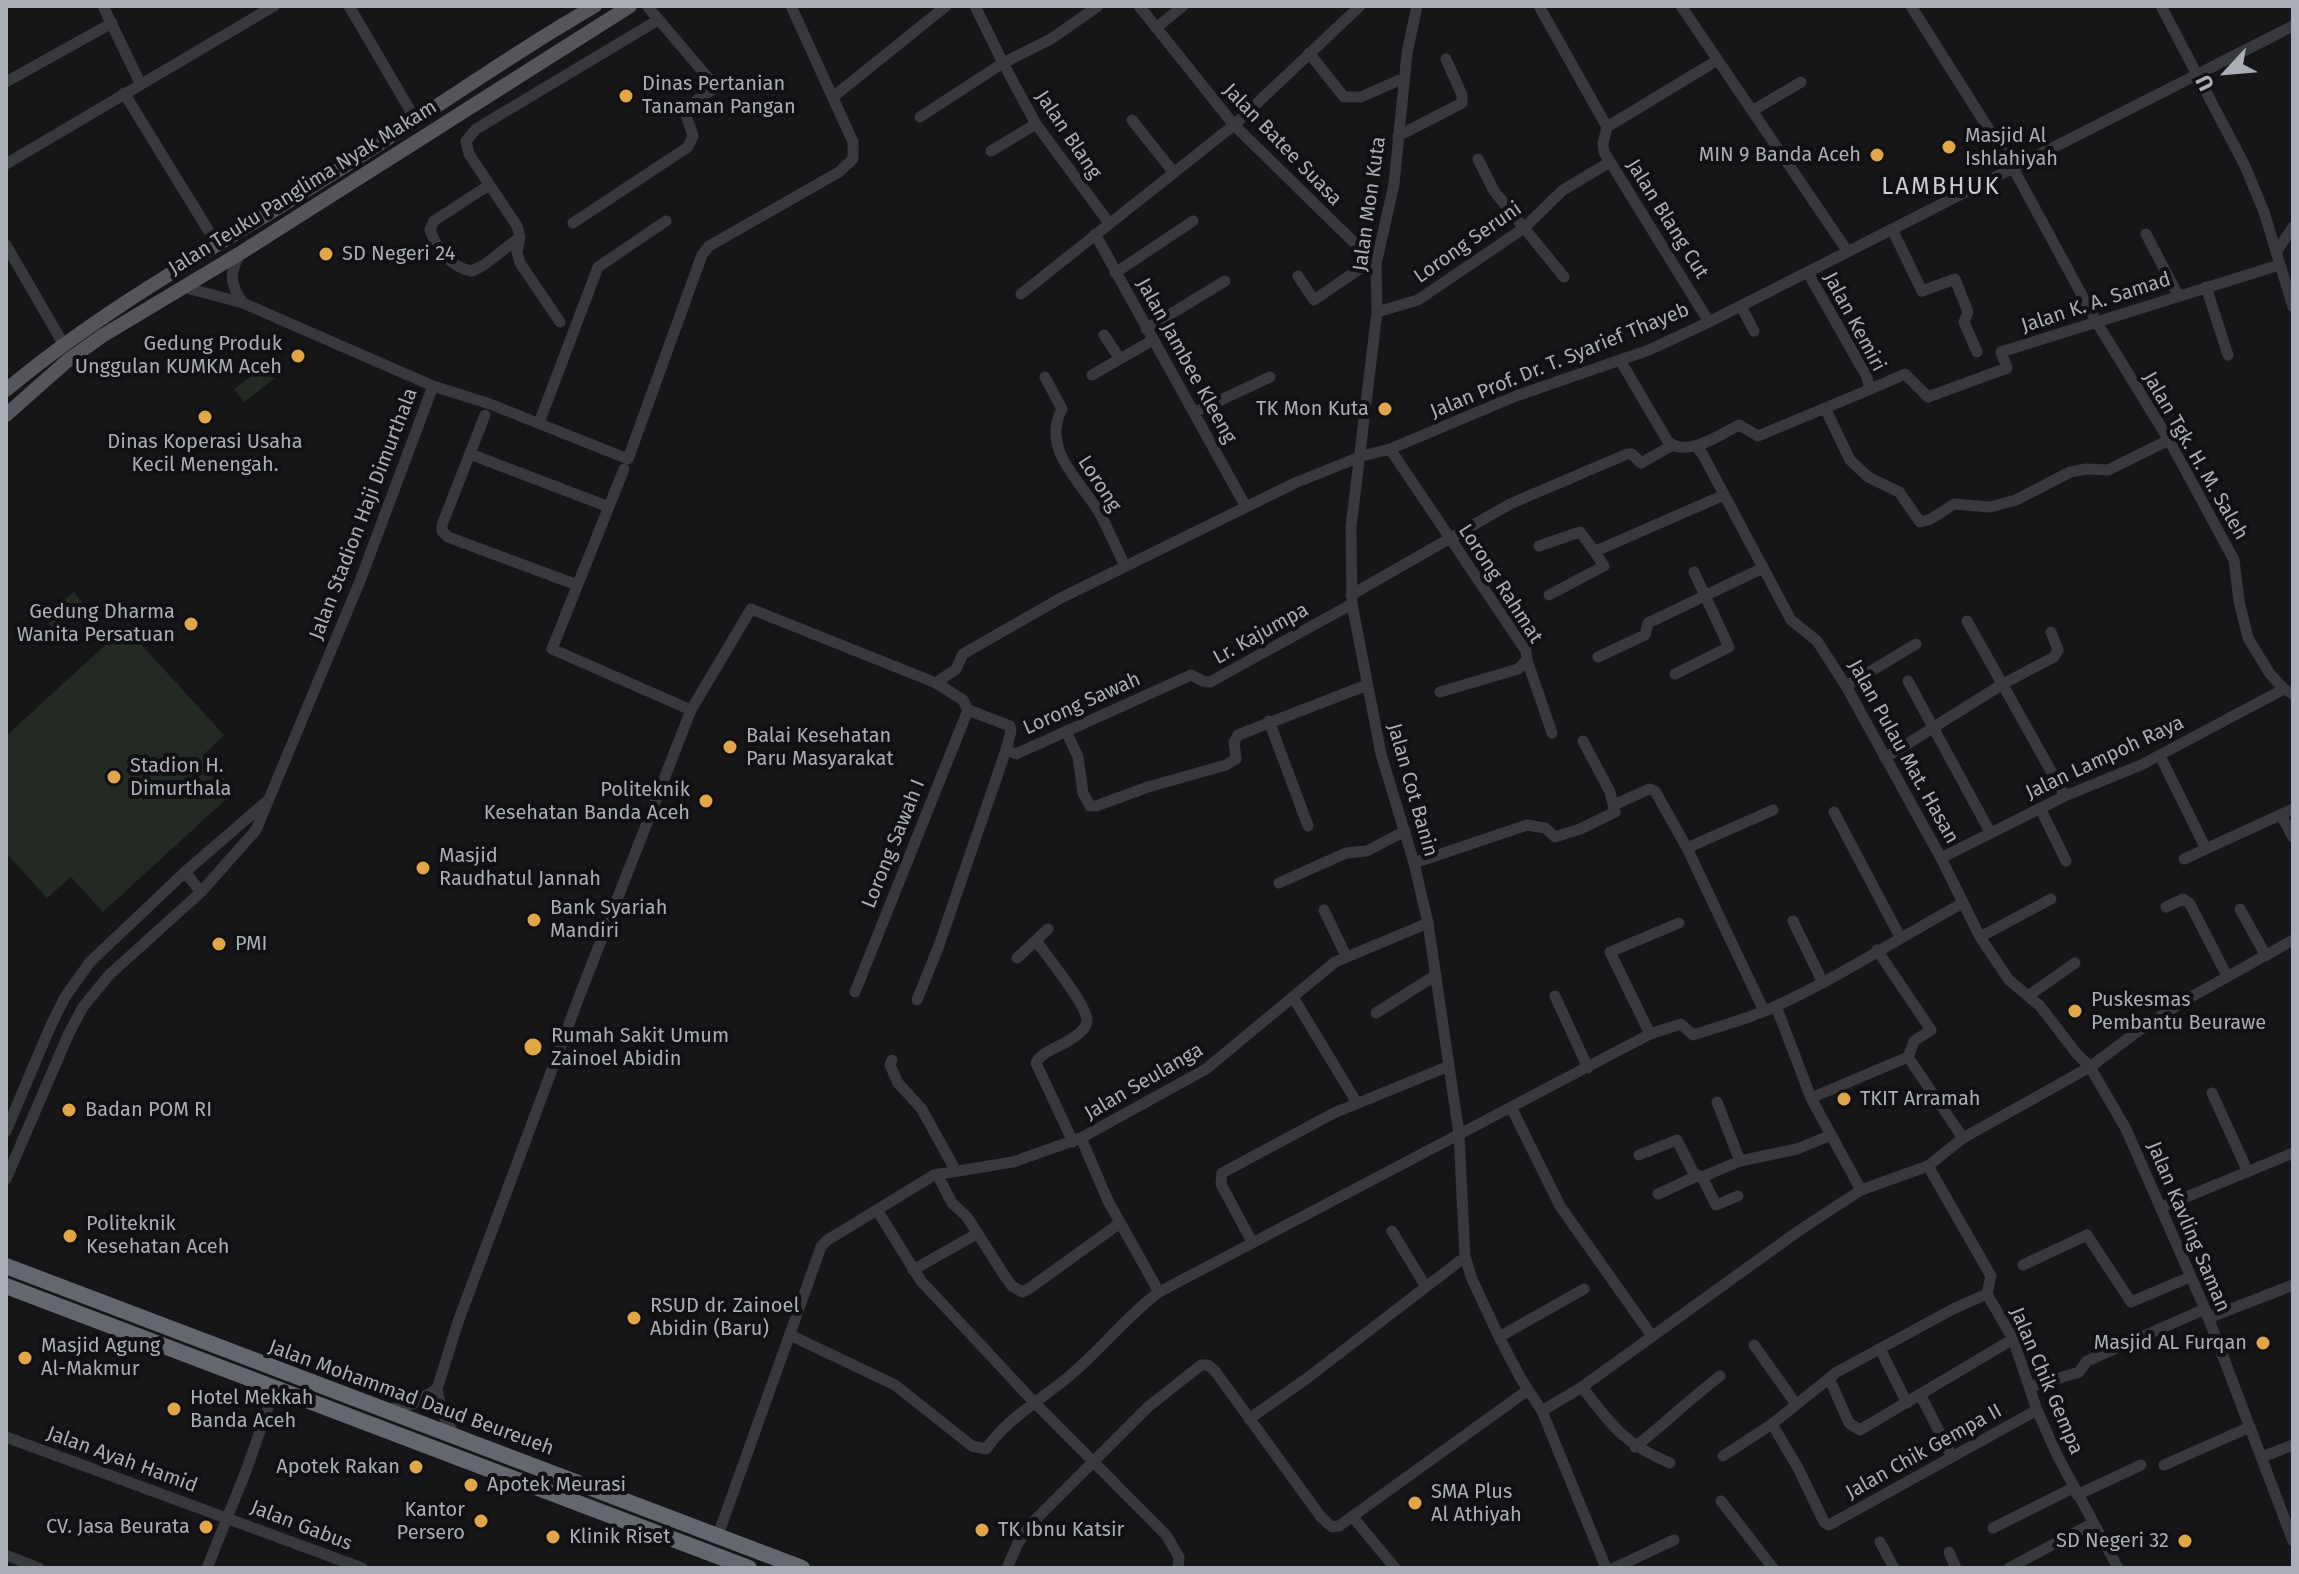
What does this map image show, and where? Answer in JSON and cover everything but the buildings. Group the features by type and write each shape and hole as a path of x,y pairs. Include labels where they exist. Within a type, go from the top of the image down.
{"highway":[{"name":"Jalan Mohammad Daud Beureueh","path":"6,1266 224,1359 275,1388 749,1568"},
{"name":"Jalan Mohammad Daud Beureueh","path":"6,1286 385,1410 802,1568"},
{"path":"523,1482 529,1463"}],"main road":[{"name":"Jalan Teuku Panglima Nyak Makam","path":"6,415 67,361 102,336 242,252 611,11 630,6"},
{"name":"Jalan Teuku Panglima Nyak Makam","path":"6,390 131,299 417,122 590,7"}],"street":[{"path":"103,6 140,83"},
{"path":"6,164 274,6"},
{"path":"349,6 417,122"},
{"path":"573,223 688,147 693,136 684,109 716,87 647,6"},
{"path":"433,386 539,423 628,459 702,255 709,246 839,172 853,159 853,142 791,6"},
{"path":"833,97 946,6"},
{"path":"975,6 1003,63"},
{"path":"920,117 1003,63 1051,39 1098,6"},
{"name":"Jalan Batee Suasa","path":"1139,6 1234,125 1374,262"},
{"path":"1156,28 1183,6"},
{"path":"1021,294 1234,125 1360,6"},
{"name":"Jalan Mon Kuta","path":"1362,456 1377,312 1374,262 1394,184 1404,78 1417,6"},
{"name":"Jalan Blang Cut","path":"1539,6 1607,127 1604,152 1709,322"},
{"path":"1681,6 1848,252"},
{"path":"1911,6 2012,166"},
{"path":"2161,6 2245,166 2293,307"},
{"path":"560,322 518,258 520,237 517,226 469,154 466,147 468,137 476,129 658,20"},
{"path":"6,82 112,23"},
{"name":"Jalan Prof. Dr. T. Syarief Thayeb","path":"936,683 956,669 963,654 1061,598 1246,507 1362,456 1390,449 1516,396 1620,360 1709,322 2293,26"},
{"path":"1309,53 1344,97 1361,97 1404,78"},
{"path":"1398,136 1462,103 1462,95 1446,59"},
{"path":"1607,127 1716,61"},
{"name":"Jalan Blang","path":"1003,63 1036,124 1109,223"},
{"path":"1752,111 1801,82"},
{"path":"124,93 218,246"},
{"path":"1132,120 1174,173"},
{"path":"991,151 1036,124"},
{"path":"1478,159 1494,191 1564,277"},
{"name":"Lorong Seruni","path":"1377,312 1418,300 1524,228 1563,190 1610,162"},
{"name":"Jalan Tgk. H. M. Saleh","path":"2012,166 2096,321 2169,440 2234,560 2248,638 2262,664 2291,692"},
{"path":"489,185 434,221 430,230 433,238 453,264 472,271 520,237"},
{"path":"539,423 598,267 666,221"},
{"path":"1115,273 1193,221"},
{"path":"2276,252 2293,227"},
{"path":"1892,229 1922,291 1955,279 1968,312 1964,322 1977,352"},
{"name":"Jalan Jambee Kleeng","path":"1095,234 1246,507"},
{"path":"2146,234 2178,295"},
{"path":"6,245 64,345"},
{"path":"242,252 231,275 232,285 243,303"},
{"path":"1298,276 1314,300 1374,262"},
{"name":"Jalan K. A. Samad","path":"1866,391 1905,374 1928,397 2007,368 2001,352 2279,265"},
{"name":"Jalan Kemiri","path":"1696,446 1739,425 1758,436 1866,391 1869,386 1867,377 1808,273"},
{"path":"1146,329 1225,281"},
{"name":"Jalan Stadion Haji Dimurthala","path":"6,1179 83,1007 109,975 201,892 256,830 327,663 433,386 243,303 183,287"},
{"path":"2206,287 2228,355"},
{"path":"1741,306 1754,331"},
{"path":"1104,335 1120,359"},
{"path":"1092,375 1153,340"},
{"path":"1620,360 1671,446 1696,446"},
{"name":"Lorong","path":"1045,377 1062,409 1056,420 1060,457 1099,513 1125,566"},
{"path":"1195,412 1270,377"},
{"path":"1825,408 1850,460 1868,477 1899,492 1920,522 1931,519 1954,504 1990,507 2016,500 2070,472 2108,470 2169,440"},
{"path":"485,415 442,525 446,536 577,585"},
{"name":"Lr. Kajumpa","path":"1187,676 1210,682 1352,600 1448,537 1510,504 1627,454 1632,454 1641,463 1671,446"},
{"name":"Jalan Pulau Mat. Hasan","path":"1696,446 1795,625 1817,641 1846,686 1941,858 1980,937 2009,980 2040,1006 2090,1067"},
{"name":"Lorong Rahmat","path":"1390,449 1526,651 1527,660 1518,669 1440,692"},
{"path":"470,454 609,507"},
{"name":"Jalan Cot Banin","path":"1362,456 1351,527 1352,600 1381,754 1414,863 1428,923 1459,1134 1465,1257 1499,1337 1542,1411 1606,1568"},
{"path":"457,1437 442,1413 437,1389 466,1301 579,997 691,710 552,649 624,469"},
{"path":"1592,548 1602,549 1724,495"},
{"path":"1539,546 1580,532 1604,566 1549,595"},
{"path":"1598,657 1645,635 1648,623 1763,568"},
{"path":"1675,674 1729,647 1694,572"},
{"name":"Lorong Sawah","path":"691,710 751,609 936,683 963,700 968,710 1010,726 1006,750 1016,754 1187,676"},
{"path":"1967,621 2065,796"},
{"path":"1885,758 2001,685 2058,654 2051,632"},
{"path":"1846,686 1916,644"},
{"path":"1527,660 1552,733"},
{"path":"1908,681 1990,832"},
{"path":"1066,731 1078,757 1085,798 1090,806 1096,806 1233,762 1237,756 1236,737 1269,721 1367,685"},
{"name":"Jalan Lampoh Raya","path":"1941,858 2065,796 2141,765 2291,692"},
{"name":"Lorong Sawah I","path":"855,992 968,710"},
{"path":"1269,721 1308,826"},
{"path":"1414,863 1527,825 1538,825 1555,837 1615,812 1583,741"},
{"path":"917,1000 1006,750"},
{"path":"2163,762 2206,849"},
{"path":"1614,805 1649,789 1655,791 1687,848 1764,1011"},
{"name":"Jalan Stadion Haji Dimurthala","path":"6,1131 65,997 90,962 185,872 267,802"},
{"path":"2040,808 2066,861"},
{"path":"2184,859 2293,809"},
{"path":"1687,848 1773,810"},
{"path":"1834,812 1900,937"},
{"path":"2281,815 2293,837"},
{"path":"1279,883 1346,853 1367,851 1405,831"},
{"path":"185,872 201,892"},
{"path":"1980,937 2051,899"},
{"path":"2166,907 2183,899 2190,904 2227,976"},
{"path":"790,1335 895,1385 972,1446 986,1449 996,1435 1076,1371 1159,1292 1650,1034 1681,1024 1693,1035 1776,1006 1823,983 1963,903"},
{"path":"2240,909 2266,956"},
{"path":"1324,910 1346,956"},
{"path":"1793,921 1823,983"},
{"path":"134,922 149,939"},
{"name":"Jalan Seulanga","path":"937,1174 1013,1162 1077,1140 1190,1080 1220,1060 1346,956 1428,923"},
{"path":"1650,1034 1610,952 1679,923"},
{"path":"1017,958 1048,929"},
{"path":"1542,1411 1582,1387 1861,1190 1928,1166 1963,1138 2090,1067 2134,1034 2227,976 2293,940"},
{"path":"1037,942 1073,991 1086,1015 1086,1024 1081,1032 1040,1056 1036,1063 1159,1292"},
{"path":"1811,1098 1908,1057 1914,1041 1931,1030 1877,950"},
{"path":"2028,996 2075,963"},
{"path":"1376,1013 1436,975"},
{"path":"1555,996 1588,1068"},
{"path":"65,997 83,1007"},
{"path":"1293,997 1357,1103"},
{"path":"1776,1006 1811,1098 1861,1190"},
{"path":"1908,1057 1963,1138"},
{"path":"892,1060 890,1065 898,1083 921,1108 956,1171"},
{"path":"1252,1242 1221,1184 1222,1173 1357,1103 1449,1066"},
{"name":"Jalan Kavling Saman","path":"2090,1067 2126,1129 2162,1207 2293,1541"},
{"path":"2212,1093 2248,1172"},
{"path":"1717,1102 1740,1161"},
{"path":"1511,1107 1556,1199 1652,1336"},
{"path":"1658,1194 1740,1161 1797,1149 1831,1135"},
{"path":"1639,1155 1677,1140 1716,1205 1738,1196"},
{"path":"2162,1207 2293,1153"},
{"name":"Jalan Chik Gempa","path":"1928,1166 1991,1276 1987,1294 2013,1339 2037,1410 2075,1492 2118,1568"},
{"path":"718,1535 821,1247 826,1241 937,1174 952,1203 967,1217 1006,1278 1022,1292 1120,1223"},
{"path":"877,1210 913,1270 1034,1402 1166,1535 1179,1557 1178,1568"},
{"path":"1392,1231 1426,1287"},
{"path":"913,1270 978,1233"},
{"path":"2023,1265 2087,1235 2131,1302 2190,1277"},
{"path":"1249,1419 1465,1257"},
{"path":"2030,1387 2079,1372 2097,1356 2293,1285"},
{"path":"1499,1337 1584,1289"},
{"path":"1723,1456 1772,1424 1829,1378 1953,1309 1987,1294"},
{"path":"1829,1378 1849,1423 1855,1430 1860,1430 2013,1339"},
{"path":"1754,1345 1796,1404"},
{"path":"1880,1349 1907,1403"},
{"path":"1007,1568 1018,1543 1033,1522 1172,1385 1201,1365 1208,1365 1215,1371 1330,1526 1335,1527 1528,1390"},
{"path":"1635,1447 1720,1376"},
{"path":"1582,1387 1612,1426 1635,1447 1670,1463"},
{"path":"207,1568 275,1388"},
{"path":"385,1410 413,1404 437,1389"},
{"path":"1920,1394 1952,1457"},
{"name":"Jalan Chik Gempa II","path":"1772,1424 1824,1522 1829,1525 2037,1410"},
{"path":"2164,1465 2250,1427"},
{"name":"Jalan Ayah Hamid","path":"6,1437 227,1517"},
{"path":"2262,1457 2293,1445"},
{"path":"1993,1528 2141,1465"},
{"path":"1721,1501 1773,1568"},
{"path":"1352,1516 1395,1568"},
{"name":"Jalan Gabus","path":"227,1517 362,1568"},
{"path":"2009,1568 2093,1523"},
{"path":"1614,1568 1674,1540"},
{"path":"1880,1542 1894,1568"},
{"path":"1949,1552 1956,1568"},
{"path":"6,1555 39,1568"}],"shaded area":[{"path":"264,366 274,379 244,402 234,389"},
{"path":"74,592 84,605 53,629 43,616"},
{"name":"Stadion H. Dimurthala","path":"125,627 224,735 203,755 235,791 103,912 71,877 47,898 6,853 6,736"}],"place":[{"name":"Dinas Pertanian Tanaman Pangan","path":"626,96"},
{"name":"Masjid Al Ishlahiyah","path":"1949,147"},
{"name":"MIN 9 Banda Aceh","path":"1877,155"},
{"name":"SD Negeri 24","path":"326,254"},
{"name":"Gedung Produk Unggulan KUMKM Aceh","path":"298,356"},
{"name":"TK Mon Kuta","path":"1385,409"},
{"name":"Dinas Koperasi Usaha Kecil Menengah.","path":"205,417"},
{"name":"Gedung Dharma Wanita Persatuan","path":"191,624"},
{"name":"Balai Kesehatan Paru Masyarakat","path":"730,747"},
{"name":"Stadion H. Dimurthala","path":"114,777"},
{"name":"Politeknik Kesehatan Banda Aceh","path":"706,801"},
{"name":"Masjid Raudhatul Jannah","path":"423,868"},
{"name":"Bank Syariah Mandiri","path":"534,920"},
{"name":"PMI","path":"219,944"},
{"name":"Puskesmas Pembantu Beurawe","path":"2075,1011"},
{"name":"Rumah Sakit Umum Zainoel Abidin","path":"533,1047"},
{"name":"TKIT Arramah","path":"1844,1099"},
{"name":"Badan POM RI","path":"69,1110"},
{"name":"Politeknik Kesehatan Aceh","path":"70,1236"},
{"name":"RSUD dr. Zainoel Abidin (Baru)","path":"634,1318"},
{"name":"Masjid AL Furqan","path":"2263,1343"},
{"name":"Masjid Agung Al-Makmur","path":"25,1358"},
{"name":"Hotel Mekkah Banda Aceh","path":"174,1409"},
{"name":"Apotek Rakan","path":"416,1467"},
{"name":"Apotek Meurasi","path":"471,1485"},
{"name":"SMA Plus Al Athiyah","path":"1415,1503"},
{"name":"Kantor Persero","path":"481,1521"},
{"name":"CV. Jasa Beurata","path":"206,1527"},
{"name":"TK Ibnu Katsir","path":"982,1530"},
{"name":"Klinik Riset","path":"553,1537"},
{"name":"SD Negeri 32","path":"2185,1541"}],"district":[{"name":"LAMBHUK","path":"1941,187"}]}
